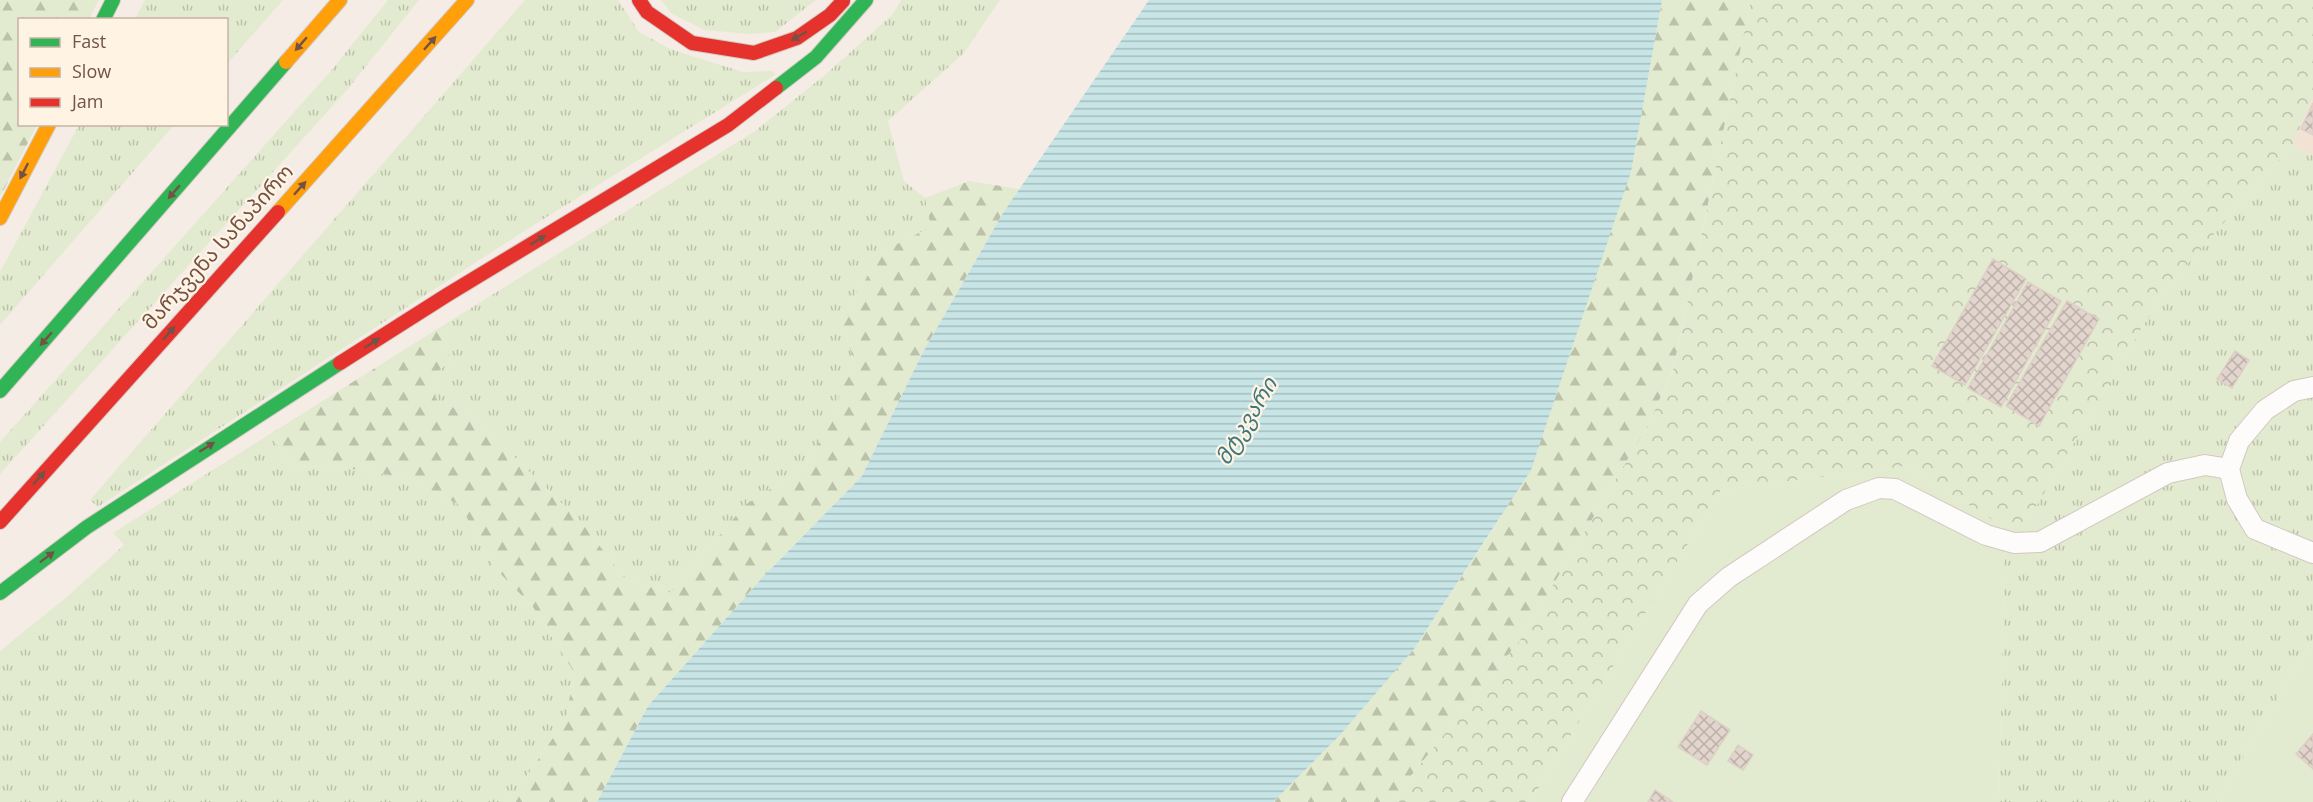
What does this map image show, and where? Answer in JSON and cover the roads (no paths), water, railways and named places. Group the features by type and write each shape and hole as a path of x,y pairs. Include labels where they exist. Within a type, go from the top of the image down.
{"highway":[{"path":"104,18 113,0"},
{"path":"0,391 340,0"},
{"name":"მარჯვენა სანაპირო","path":"0,522 467,0"},
{"path":"639,0 647,12 692,43 754,53 797,39 830,15 844,0"},
{"path":"0,593 87,527 189,459 447,295 728,125 816,57 866,0"},
{"path":"0,218 48,126"}],"lane":[{"path":"2313,387 2294,391 2265,410 2239,441 2229,469 2237,499 2255,529 2313,553"},
{"path":"1572,802 1698,604 1729,577 1846,500 1879,488 1895,489 1986,536 2014,543 2040,542 2168,473 2205,465 2229,469"}],"water":[{"name":"მტკვარი","path":"1149,0 1662,0 1631,172 1531,470 1414,649 1339,736 1273,802 597,802 648,706 763,577 862,476 922,354 1003,213"}]}
